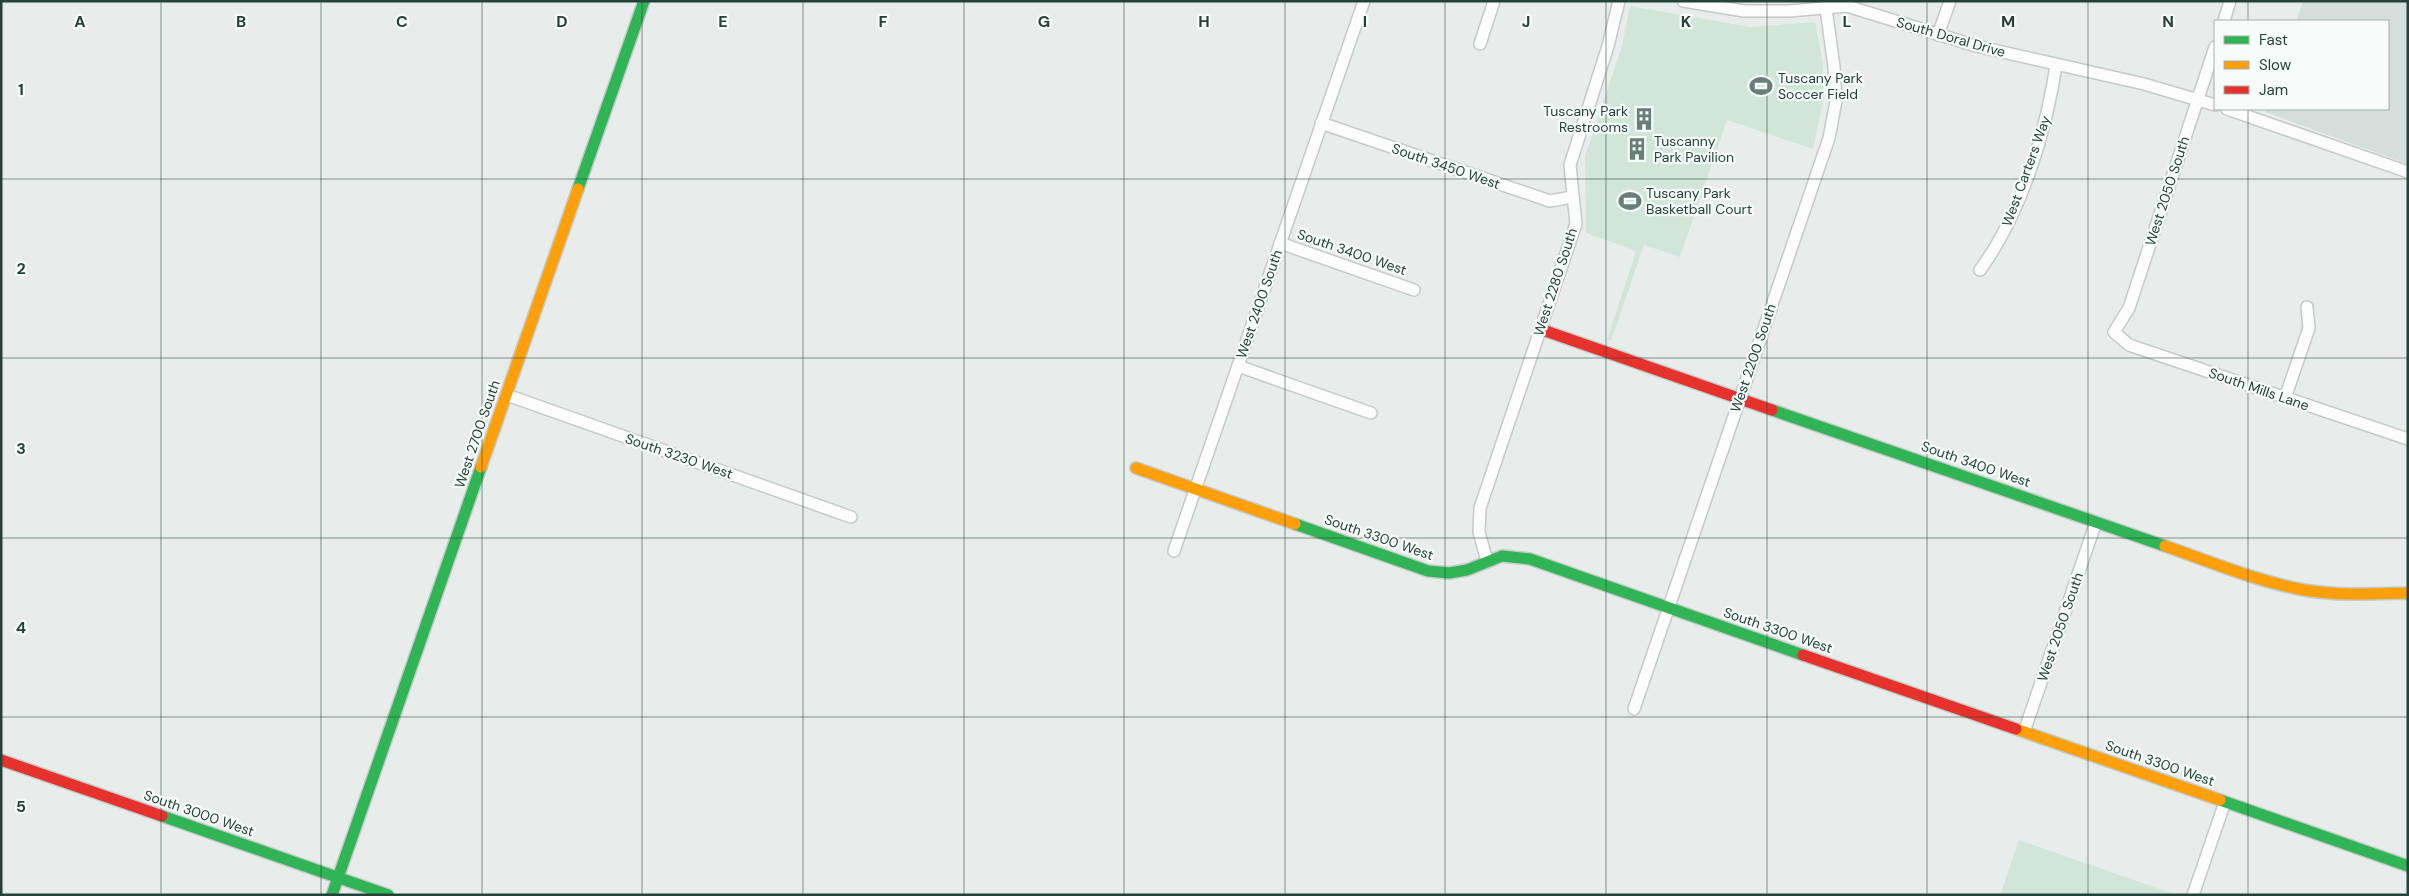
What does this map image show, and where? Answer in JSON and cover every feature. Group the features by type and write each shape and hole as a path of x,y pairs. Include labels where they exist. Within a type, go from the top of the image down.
{"street":[{"name":"West 2700 South","path":"332,895 644,1"},
{"name":"West 2400 South","path":"1174,551 1364,1"},
{"path":"1480,44 1494,1"},
{"name":"West 2280 South","path":"1487,561 1479,532 1480,508 1576,224 1570,165 1608,46 1619,1"},
{"name":"South Doral Drive","path":"1683,1 1744,11 1789,11 1826,4 1847,6 1938,35 2198,98 2214,105"},
{"path":"1938,35 1950,1"},
{"path":"2224,20 2230,1"},
{"name":"West 2200 South","path":"1634,709 1828,138 1836,101 1826,4"},
{"name":"West 2050 South","path":"2114,332 2128,308 2214,50"},
{"name":"West Carters Way","path":"1980,270 1990,257 2012,216 2048,114 2056,65"},
{"path":"2230,110 2408,172"},
{"name":"South 3450 West","path":"1321,123 1550,201 1572,197"},
{"name":"South 3400 West","path":"1280,243 1414,290"},
{"path":"2285,398 2309,328 2307,307"},
{"name":"South 3400 West","path":"1540,329 2268,582 2306,590 2341,594 2408,593"},
{"name":"South Mills Lane","path":"2114,332 2128,345 2408,439"},
{"path":"1238,366 1371,413"},
{"name":"South 3230 West","path":"507,395 851,517"},
{"name":"South 3300 West","path":"1136,468 1428,571 1449,573 1467,570 1502,556 1530,559 2408,866"},
{"name":"West 2050 South","path":"2024,732 2096,522"},
{"name":"South 3000 West","path":"1,760 388,895"},
{"path":"2193,895 2225,802"}],"shaded area":[{"path":"2303,1 2408,1 2408,164 2265,112 2266,110 2389,110 2389,20 2296,20"}],"green space":[{"path":"1630,6 1750,27 1815,22 1823,63 1823,101 1813,149 1727,120 1680,257 1644,245 1611,341 1607,340 1636,251 1586,233 1585,156 1622,46"},
{"path":"2019,840 2177,895 2000,895"}],"traffic: fast":[{"path":"578,189 644,1"},
{"path":"1772,410 2165,546"},
{"path":"332,895 481,467"},
{"path":"1295,524 1428,571 1449,573 1467,570 1502,556 1530,559 1803,655"},
{"path":"2220,800 2408,866"},
{"path":"162,816 388,895"}],"traffic: slow":[{"path":"481,467 578,189"},
{"path":"1136,468 1295,524"},
{"path":"2165,546 2251,576 2304,590 2343,594 2408,593"},
{"path":"2016,729 2220,800"}],"traffic: jam":[{"path":"1540,329 1772,410"},
{"path":"1803,655 2016,729"},
{"path":"1,760 162,816"}],"place":[{"name":"Tuscany Park Soccer Field","path":"1761,86"},
{"name":"Tuscany Park Restrooms","path":"1644,119"},
{"name":"Tuscanny Park Pavilion","path":"1637,149"},
{"name":"Tuscany Park Basketball Court","path":"1630,201"}]}
